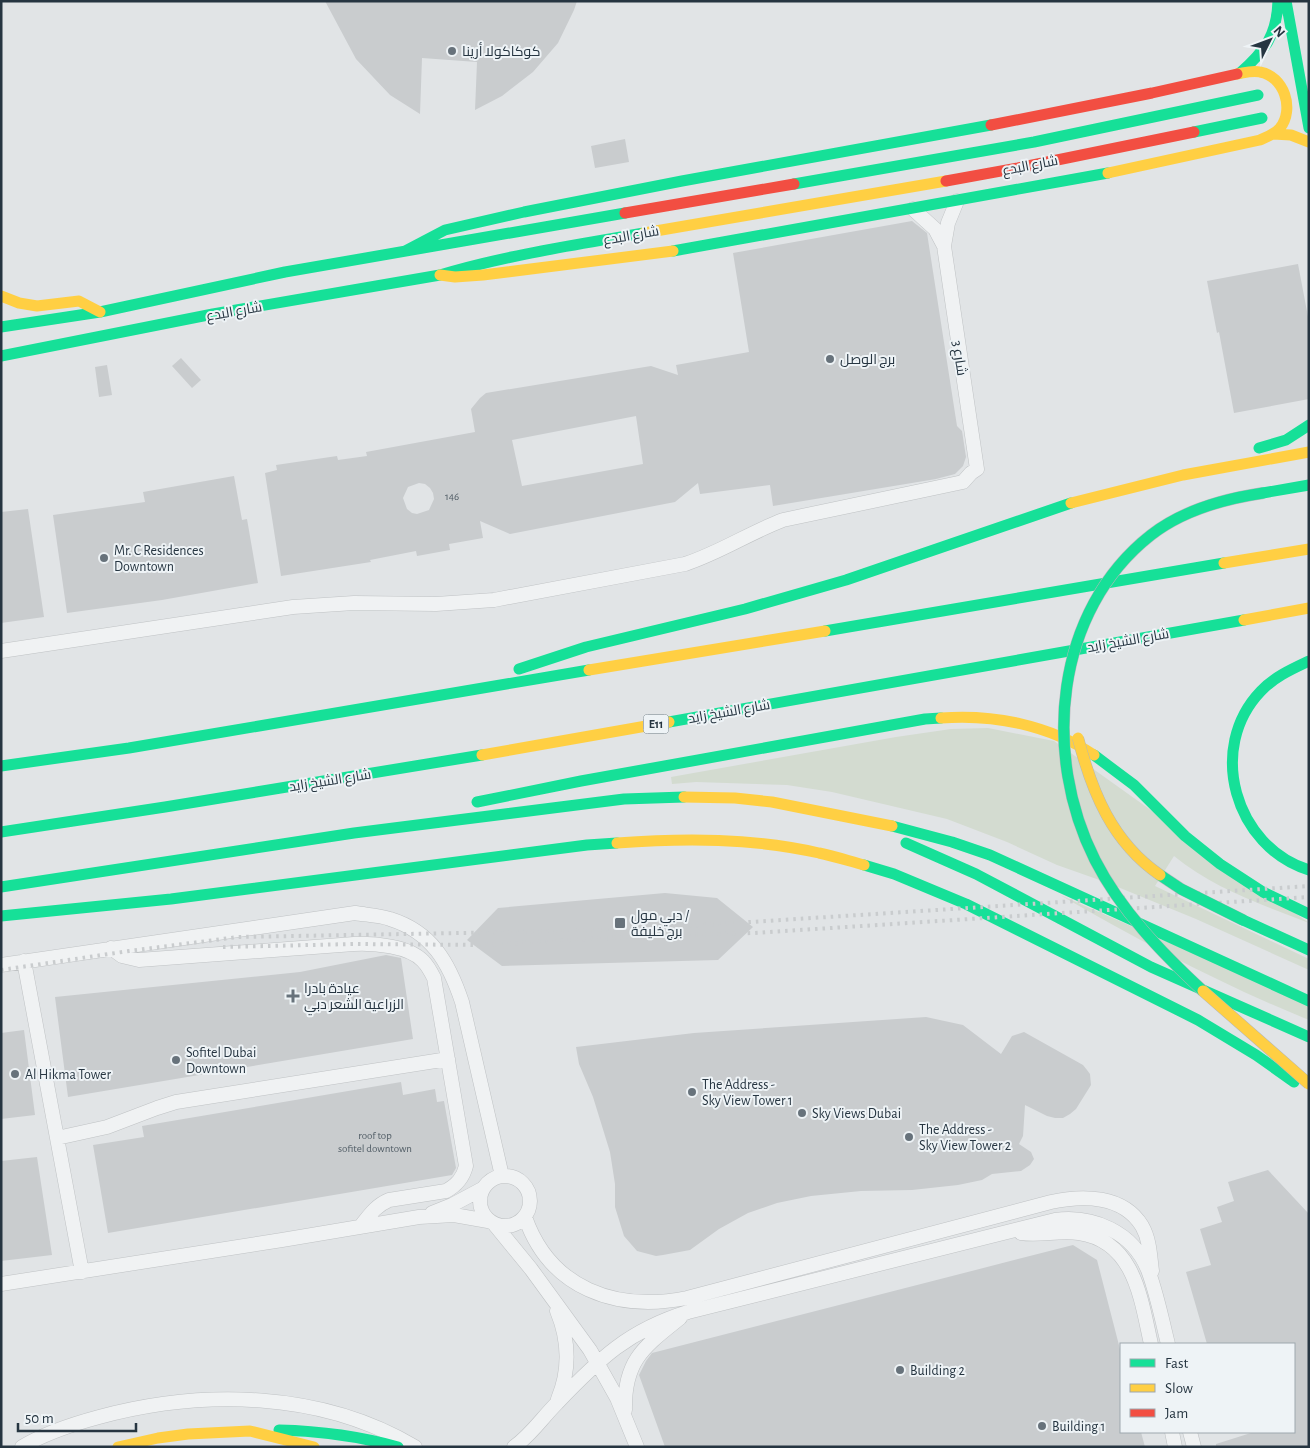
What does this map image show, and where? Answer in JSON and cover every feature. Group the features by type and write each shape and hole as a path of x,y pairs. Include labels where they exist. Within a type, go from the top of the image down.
{"main road":[{"path":"1240,73 1269,44 1275,29 1278,1"},
{"path":"1286,1 1309,128"},
{"path":"405,252 424,239 445,230 596,197 1031,118 1140,97 1240,73 1260,72 1270,75 1284,89 1288,109 1280,127 1273,134"},
{"name":"شارع البدع","path":"1,327 100,312 276,274 1034,142 1258,95"},
{"name":"شارع البدع","path":"1,356 213,314 440,275 476,264 518,255 1018,168 1262,118"},
{"path":"440,275 483,275 676,251 1104,174 1249,142 1273,134 1290,134 1309,142"},
{"path":"1,296 19,303 37,306 79,302 100,312"},
{"path":"1251,450 1277,444 1291,438 1309,425"},
{"path":"453,693 586,647 745,609 897,564 1075,502 1183,475 1309,452"},
{"path":"1183,475 1233,454"},
{"path":"1309,485 1215,502 1185,514 1144,540 1120,563 1101,588 1085,616 1074,646 1066,694 1064,738 1070,788 1075,808 1087,842 1109,886 1140,929 1177,968 1309,1084"},
{"path":"1,766 129,748 1309,549"},
{"name":"شارع الشيخ زايد","path":"1,832 167,808 446,761 1309,608"},
{"path":"1309,661 1289,670 1263,690 1242,716 1235,735 1232,752 1232,778 1238,804 1246,820 1266,845 1289,862 1309,870"},
{"path":"1066,694 1082,758 1094,794 1113,827 1137,856 1166,881 1202,901 1309,949"},
{"path":"467,804 581,781 924,719 961,716 998,719 1043,729 1085,748 1125,777 1175,827 1211,858 1249,884 1309,914"},
{"path":"1,887 354,833 624,799 698,796 754,800 900,827 961,844 998,859 1309,1001"},
{"path":"354,833 377,822 419,814"},
{"path":"838,816 950,861 1151,967 1309,1037"},
{"path":"1,916 171,899 547,849 628,841 695,839 744,841 782,846 820,853 857,863 930,888 1001,921 1198,1020 1256,1056 1309,1093"},
{"path":"118,1447 158,1438 188,1434 286,1430 331,1432 398,1447"},
{"path":"250,1431 314,1447"}],"street":[{"name":"شارع 3","path":"1,652 293,606 354,603 465,603 522,595 685,564 704,558 760,528 783,520 962,482 977,469 944,246 948,223 957,201"},
{"name":"شارع 3","path":"913,209 935,229 944,246"},
{"path":"1,964 355,913 389,918 410,927 428,940 443,957 453,977 462,1002 502,1176"},
{"path":"111,948 122,956 139,960 359,944 389,946 414,954 422,960 434,978 465,1158 464,1174 460,1181 446,1191 388,1200 382,1203 375,1208 360,1227"},
{"path":"24,961 82,1272"},
{"path":"56,1138 107,1127 176,1102 448,1059"},
{"path":"1,1284 419,1217 454,1216 491,1223 506,1227 516,1224 525,1217 529,1210 530,1202 529,1193 525,1186 511,1177 502,1176 494,1178 482,1189 479,1197 479,1206 482,1214 491,1223 548,1292 598,1362 625,1416 637,1447"},
{"path":"419,1217 452,1205 482,1189"},
{"path":"525,1217 529,1230 539,1249 564,1276 596,1293 645,1302 687,1298 1051,1202 1083,1197 1112,1203 1129,1211 1142,1228 1149,1247 1154,1291"},
{"path":"1051,1202 1054,1220"},
{"path":"514,1447 527,1436 555,1404 614,1348 658,1322 688,1312 1054,1220 1081,1219 1095,1222 1121,1235 1141,1256 1148,1269 1168,1343"},
{"path":"1011,1231 1034,1234 1080,1233 1101,1240 1110,1246 1118,1253 1131,1271 1140,1295 1151,1343"},
{"path":"911,1239 935,1250"},
{"path":"548,1292 562,1323 567,1356 562,1389 555,1404"},
{"path":"625,1416 624,1392 632,1366 647,1345 688,1312"},
{"path":"22,1447 32,1440 59,1430 114,1413 171,1402 228,1399 286,1403 333,1412 370,1424 415,1447"},
{"path":"1172,1433 1175,1447"},
{"path":"1190,1433 1194,1447"}],"shaded area":[{"path":"988,728 1054,741 1309,923 1221,887 1174,856 1155,886 1309,959 1309,970 1196,919 1108,883 1057,865 1007,842 947,819 832,792 787,785 696,782 672,784 671,777 896,737 951,729"},
{"path":"1060,895 1309,1004 1309,1020 1182,962"}],"building":[{"name":"كوكاكولا أرينا","path":"325,1 577,1 558,43 533,72 502,96 475,110 477,62 422,58 420,114 390,95 356,59"},
{"path":"625,139 629,162 595,168 591,146"},
{"path":"912,221 927,233 957,426 962,431 966,457 963,466 955,474 936,479 773,506 770,485 700,494 698,483 675,502 510,534 480,521 483,538 449,544 450,550 417,556 416,551 370,560 371,562 281,576 265,473 277,470 276,465 337,456 338,460 367,456 366,452 475,432 471,409 486,393 651,366 678,375 676,365 749,352 733,253","holes":["636,416 643,464 522,486 512,440","419,483 425,484 430,488 434,499 429,510 417,514 407,509 403,498 408,487"]},
{"path":"1298,264 1309,322 1309,399 1234,413 1219,332 1217,333 1207,281"},
{"path":"181,358 201,380 192,388 172,366"},
{"path":"107,365 112,395 99,397 95,367"},
{"path":"234,476 242,520 247,519 258,583 162,600 67,613 53,515 145,502 143,492"},
{"path":"28,509 44,617 1,623 1,512"},
{"name":"دبي مول / برج خليفة","path":"665,893 717,898 753,927 718,960 502,966 467,940 498,908"},
{"path":"386,955 401,958 413,1039 68,1097 55,997 300,972"},
{"path":"926,1017 963,1025 1001,1054 1012,1036 1024,1032 1083,1065 1090,1074 1091,1085 1076,1109 1063,1118 1047,1116 1025,1105 1023,1136 1019,1144 1031,1152 1034,1159 1030,1165 1021,1171 992,1174 982,1180 958,1185 912,1190 861,1191 811,1196 777,1203 748,1213 719,1229 690,1250 663,1255 656,1256 637,1251 624,1236 615,1207 615,1184 610,1152 593,1097 579,1064 576,1047 694,1033"},
{"name":"Al Hikma Tower","path":"24,1030 35,1115 1,1119 1,1033"},
{"path":"401,1082 403,1095 435,1089 437,1102 444,1101 456,1168 452,1175 108,1233 93,1145 144,1137 142,1126"},
{"path":"37,1157 52,1255 1,1261 1,1161"},
{"path":"1268,1170 1309,1214 1309,1447 1216,1447 1216,1444 1251,1433 1295,1433 1295,1343 1207,1343 1186,1272 1211,1265 1200,1229 1222,1222 1217,1207 1234,1201 1228,1182"},
{"path":"1073,1245 1097,1260 1120,1349 1120,1433 1141,1433 1145,1447 665,1447 639,1375 652,1353"}],"railway":[{"path":"1,970 238,937 626,930 1309,886"},
{"path":"223,947 354,944 483,945 626,937 754,933 1309,897"}],"traffic: fast":[{"path":"1240,73 1263,50 1268,41 1275,23 1278,1"},
{"path":"1286,1 1309,128"},
{"path":"794,184 1034,142 1258,95"},
{"path":"1194,132 1262,118"},
{"path":"405,251 445,230 524,212 682,181 991,125"},
{"path":"673,251 1108,173"},
{"path":"1,327 100,312 285,272 625,213"},
{"path":"1,356 213,314 440,275 516,256 644,233"},
{"path":"1259,448 1286,440 1309,425"},
{"path":"1263,493 1309,485"},
{"path":"1203,991 1172,962 1143,930 1117,897 1095,860 1078,819 1068,776 1064,731 1067,687 1077,644 1094,603 1119,566 1151,535 1176,519 1218,502 1263,493"},
{"path":"519,669 586,647 745,609 846,580 1071,503"},
{"path":"825,631 1224,563"},
{"path":"669,722 1244,620"},
{"path":"1309,661 1266,686 1244,714 1235,740 1233,767 1237,793 1247,818 1263,840 1283,858 1309,870"},
{"path":"1,766 129,748 589,670"},
{"path":"477,802 581,781 925,719 941,718"},
{"path":"1,832 482,755"},
{"path":"1094,755 1134,785 1185,836 1220,864 1263,892 1309,914"},
{"path":"1,887 354,833 624,799 684,797"},
{"path":"892,826 952,842 990,855 1309,1001"},
{"path":"1,916 171,899 587,845 617,843"},
{"path":"906,843 976,874 1151,967 1309,1037"},
{"path":"864,865 894,874 966,904 1198,1020 1256,1055 1294,1082"},
{"path":"1160,875 1181,889 1243,920"},
{"path":"1243,920 1309,950"},
{"path":"279,1430 339,1435 398,1447"}],"traffic: slow":[{"path":"1108,173 1260,140 1276,132 1280,128 1287,112 1285,94 1281,86 1268,75 1260,72 1251,71 1237,74"},
{"path":"1273,134 1291,135 1309,142"},
{"path":"644,233 946,181"},
{"path":"440,275 455,277 483,275 673,251"},
{"path":"1,296 19,303 37,306 79,301 100,312"},
{"path":"1071,503 1183,475 1309,452"},
{"path":"1224,563 1309,549"},
{"path":"1244,620 1309,608"},
{"path":"589,670 825,631"},
{"path":"941,718 981,718 1021,724 1059,736 1094,755"},
{"path":"482,755 669,722"},
{"path":"1078,738 1090,778 1106,814 1129,847 1143,862 1160,875"},
{"path":"684,797 735,798 772,802 892,826"},
{"path":"617,843 719,840 769,844 825,854 864,865"},
{"path":"1203,991 1309,1084"},
{"path":"118,1447 158,1438 188,1434 250,1431 314,1447"}],"traffic: jam":[{"path":"991,125 1237,74"},
{"path":"946,181 1194,132"},
{"path":"625,213 794,184"}],"place":[{"name":"كوكاكولا أرينا","path":"452,51"},
{"name":"برج الوصل","path":"830,359"},
{"name":"Mr. C Residences Downtown","path":"104,558"},
{"name":"دبي مول / برج خليفة","path":"620,923"},
{"name":"عيادة بادرا الزراعية الشعر دبي","path":"293,996"},
{"name":"Sofitel Dubai Downtown","path":"176,1060"},
{"name":"Al Hikma Tower","path":"15,1074"},
{"name":"The Address - Sky View Tower 1","path":"692,1092"},
{"name":"Sky Views Dubai","path":"802,1113"},
{"name":"The Address - Sky View Tower 2","path":"909,1137"},
{"name":"Building 2","path":"900,1370"},
{"name":"Building 1","path":"1042,1426"}]}
